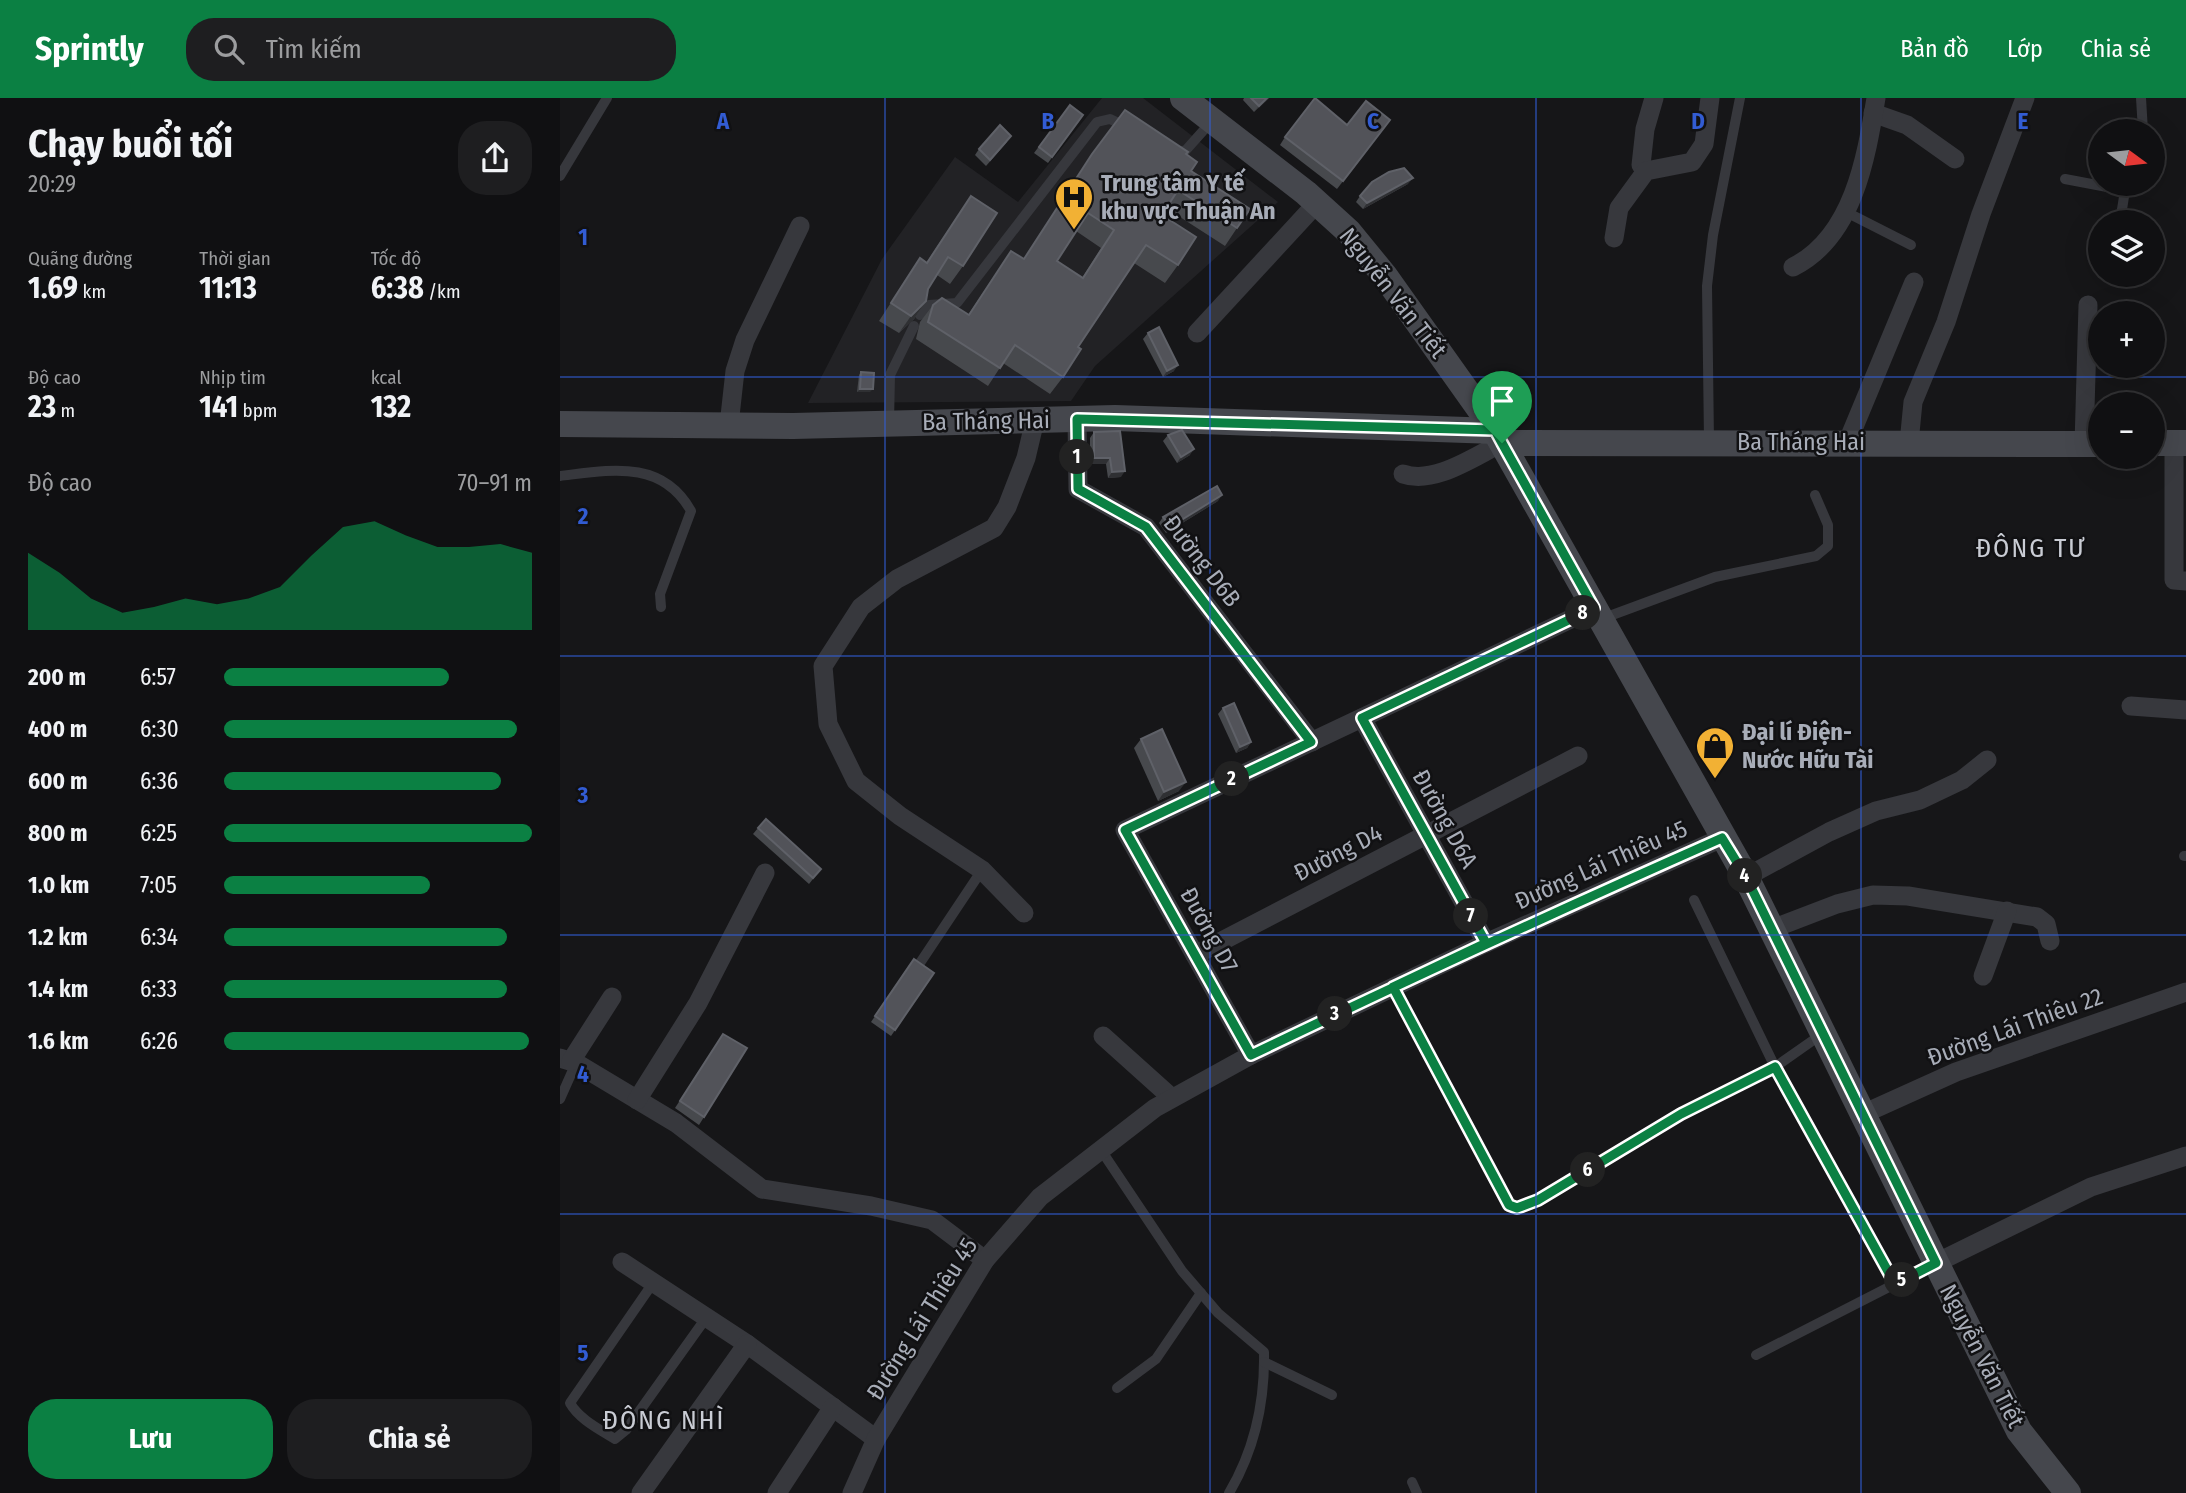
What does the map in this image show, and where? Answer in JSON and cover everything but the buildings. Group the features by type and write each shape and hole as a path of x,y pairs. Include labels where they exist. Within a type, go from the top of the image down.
{"street":[{"name":"Nguyễn Văn Tiết","path":"1183,98 1317,203 1349,232 1385,276 1499,437 1746,877 2019,1431 2068,1493"},
{"path":"1646,171 1641,164 1654,98"},
{"path":"1614,238 1619,208 1646,171 1692,162 1703,144 1710,98"},
{"path":"1909,443 1913,402 1946,322 1981,214 2025,98"},
{"path":"1793,267 1812,257 1848,213 1875,105 1955,159"},
{"path":"1197,333 1317,203"},
{"path":"729,425 735,371 745,340 800,226"},
{"path":"1848,441 1914,282"},
{"name":"Ba Tháng Hai","path":"560,424 889,424 1077,419 1499,437 1709,442 2088,444"},
{"name":"Đường D6B","path":"1077,419 1078,489 1146,527 1311,742"},
{"path":"1024,913 982,870 900,816 856,780 828,724 823,666 861,607 897,579 994,528 1007,507 1035,420"},
{"path":"1403,474 1417,479 1444,471 1499,437"},
{"path":"2171,443 2174,580 2186,581"},
{"path":"1311,742 1599,613"},
{"path":"2131,706 2186,710"},
{"name":"Đường D6A","path":"1362,718 1486,943"},
{"name":"Đường D7","path":"1251,1055 1125,830 1311,742"},
{"name":"Đường D4","path":"1195,955 1578,756"},
{"path":"1746,877 1829,832 1876,811 1920,800 1962,780 1987,760"},
{"name":"Đường Lái Thiêu 45","path":"852,1493 876,1439 985,1260 1040,1197 1100,1149 1172,1098 1251,1055 1486,943 1722,838"},
{"path":"637,1100 698,1003 765,873"},
{"path":"1772,929 1837,904 1874,895 1908,895 2043,919 2050,941"},
{"path":"1983,976 2007,911"},
{"name":"Đường Lái Thiêu 22","path":"1863,1114 1956,1072 2186,992"},
{"path":"612,997 569,1061 676,1123 762,1189 871,1206 932,1220 985,1260"},
{"path":"1103,1036 1172,1098"},
{"path":"1936,1263 2091,1187 2186,1156"},
{"path":"622,1262 747,1345 876,1439"},
{"path":"640,1493 747,1345"},
{"path":"777,1493 833,1407"}],"lane":[{"path":"560,176 607,98"},
{"path":"1709,442 1707,286 1713,236 1740,98"},
{"path":"2141,98 2142,119"},
{"path":"920,316 929,305 957,303 1097,122 1117,120 1136,132"},
{"path":"1163,151 1181,153 1211,122"},
{"path":"2065,179 2088,182"},
{"path":"1848,213 1911,246"},
{"path":"889,424 890,375 914,326"},
{"path":"560,476 607,471 647,472 682,494 691,511 660,594 661,607"},
{"path":"1599,613 1715,577 1816,556 1828,546 1828,525 1815,495"},
{"path":"920,963 982,870"},
{"path":"1694,900 1775,1067 1895,1284"},
{"path":"1393,987 1509,1205 1517,1208 1538,1200 1681,1114 1775,1067 1823,1033"},
{"path":"560,1099 569,1061"},
{"path":"1100,1149 1136,1206 1201,1293 1264,1352 1265,1384 1258,1424 1244,1468 1229,1493"},
{"path":"1756,1355 1936,1263"},
{"path":"653,1283 570,1402 575,1412 604,1432 615,1439 626,1430 706,1318"},
{"path":"1117,1388 1156,1359 1201,1293"},
{"path":"1264,1362 1332,1395"},
{"path":"1412,1482 1417,1493"}],"shaded area":[{"name":"Trung tâm Y tế khu vực Thuận An","path":"1102,98 1143,98 1278,202 1095,366 1071,401 808,403 882,259 955,157 1018,202"}],"place":[{"name":"Trung tâm Y tế khu vực Thuận An","path":"1074,231"},
{"name":"Đại lí Điện- Nước Hữu Tài","path":"1715,780"}],"district":[{"name":"ĐÔNG TƯ","path":"2031,548"},
{"name":"ĐÔNG NHÌ","path":"664,1420"}],"route":[{"path":"1502,443 1495,430 1077,419 1078,489 1146,527 1311,742 1125,830 1251,1055 1393,987 1486,943 1722,838 1746,877 1936,1263 1895,1284 1775,1067 1681,1114 1538,1200 1517,1208 1509,1205 1393,987 1486,943 1362,718 1594,608 1502,443"}]}
